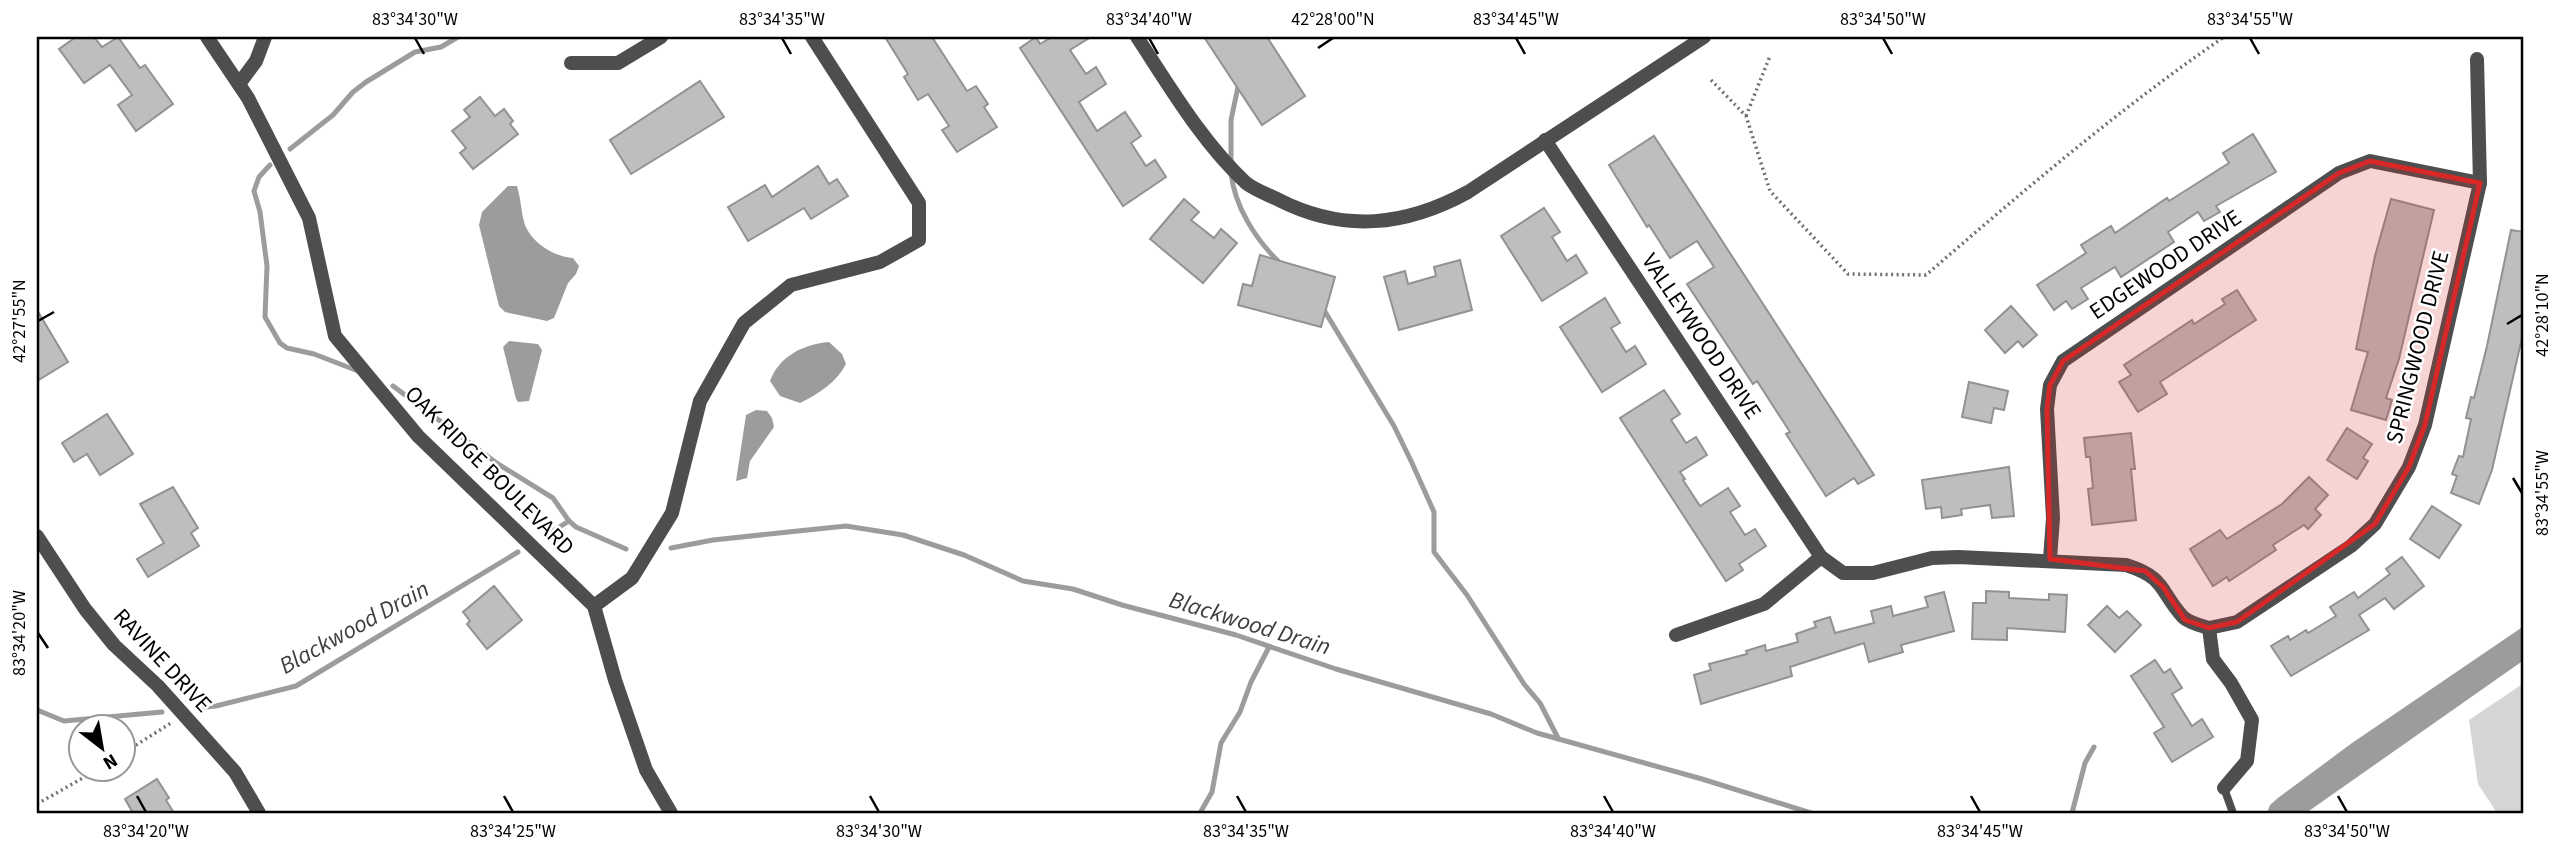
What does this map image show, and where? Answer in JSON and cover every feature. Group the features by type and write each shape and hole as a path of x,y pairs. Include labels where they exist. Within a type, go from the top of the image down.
{"street":[{"name":"OAK RIDGE BOULEVARD","path":"207,37 239,85 309,218 335,336 418,436 594,606"},
{"path":"239,85 256,61 265,37"},
{"path":"571,63 618,63 661,37"},
{"path":"671,813 646,770 615,680 594,606 632,578 672,513 699,401 744,323 791,285 880,262 919,240 919,203 812,37"},
{"path":"1138,37 1210,144 1248,185 1298,210 1335,220 1375,222 1415,215 1443,206 1468,192 1704,37"},
{"name":"SPRINGWOOD DRIVE","path":"2210,628 2237,622 2351,546 2375,524 2409,467 2425,425 2480,183 2477,59"},
{"name":"VALLEYWOOD DRIVE","path":"1545,140 1821,557 1843,573 1873,573 1932,558 1958,556 2126,565 2145,571 2163,587 2185,620 2210,628"},
{"name":"EDGEWOOD DRIVE","path":"2050,559 2053,517 2047,409 2050,385 2063,361 2339,173 2370,161 2480,183"},
{"name":"RAVINE DRIVE","path":"37,536 85,609 114,645 158,686 234,772 259,813"},
{"path":"1676,635 1764,604 1821,557"},
{"path":"2210,628 2213,659 2231,683 2252,720 2247,761 2224,788"}],"lane":[{"path":"2224,788 2233,813"}],"path":[{"path":"1711,80 1746,116 1770,191 1848,274 1926,275 2037,179 2170,74 2224,37"},
{"path":"1746,116 1770,56"},
{"path":"136,745 184,715"},
{"path":"37,804 71,784"}],"highlighted area":[{"path":"2370,161 2480,183 2425,425 2409,467 2375,524 2237,622 2209,628 2185,620 2163,587 2145,571 2050,559 2047,409 2050,385 2063,361 2339,173"}],"shaded area":[{"path":"508,186 517,186 525,225 533,238 552,252 573,258 579,266 568,283 554,318 547,321 505,312 499,306 479,225 482,212"},
{"path":"509,341 538,344 542,350 529,401 518,402 516,399 503,347"},
{"path":"829,342 842,354 846,364 838,376 800,403 780,396 770,381 786,358 810,345"},
{"path":"756,410 767,411 774,427 750,461 747,478 736,481 746,415"},
{"path":"2524,626 2524,660 2306,813 2267,813 2270,805 2278,798 2352,743"},
{"path":"2524,683 2524,813 2497,813 2478,784 2469,720"}],"building":[{"path":"76,37 94,37 102,47 118,37 140,68 145,65 173,104 136,131 118,105 132,95 110,65 84,83 59,49"},
{"path":"885,37 932,37 967,91 976,86 988,104 984,107 997,127 957,152 942,130 949,126 928,94 918,100 904,77 908,74"},
{"path":"1036,37 1040,44 1052,37 1091,37 1070,50 1086,74 1096,67 1106,84 1079,102 1097,131 1125,112 1141,136 1131,143 1146,166 1155,160 1166,177 1123,206 1020,48"},
{"path":"1204,37 1267,37 1305,96 1262,125"},
{"path":"700,81 724,117 631,174 610,140"},
{"path":"480,97 495,116 504,109 518,134 473,169 460,153 466,148 452,131 470,117 464,110"},
{"path":"2253,134 2276,172 2216,206 2220,212 2204,221 2198,212 2168,232 2174,242 2121,277 2115,267 2081,288 2088,299 2072,309 2066,301 2054,310 2037,285 2086,253 2081,245 2111,226 2115,233 2167,198 2169,201 2229,163 2223,153"},
{"path":"1654,136 1874,475 1858,484 1854,478 1826,496 1786,434 1790,432 1757,381 1753,384 1687,284 1714,267 1697,241 1670,258 1649,225 1647,227 1609,165"},
{"path":"818,166 829,184 837,179 848,196 811,219 804,208 748,241 728,207 765,185 772,197"},
{"path":"1184,199 1199,212 1191,220 1214,238 1221,229 1237,243 1203,283 1150,239"},
{"path":"2391,199 2434,210 2399,359 2386,398 2392,400 2386,420 2351,410 2368,352 2356,349 2375,256"},
{"path":"1544,208 1560,232 1552,237 1567,261 1576,255 1587,273 1542,301 1501,236"},
{"path":"2511,230 2524,232 2524,329 2492,470 2479,504 2451,493 2457,476 2452,474 2459,456 2463,457 2471,419 2466,418 2487,346"},
{"path":"1260,255 1335,277 1321,327 1238,305 1243,284 1252,286"},
{"path":"1460,260 1472,310 1399,330 1384,277 1405,271 1408,284 1436,276 1434,267"},
{"path":"2237,290 2256,320 2160,382 2167,394 2138,412 2119,382 2131,375 2124,365 2192,320 2194,324 2225,304 2222,299"},
{"path":"1605,298 1620,323 1611,328 1626,352 1635,346 1646,364 1602,392 1560,327"},
{"path":"2011,306 2037,335 2023,347 2018,341 2005,353 1985,330"},
{"path":"37,310 68,362 37,381"},
{"path":"1969,382 2008,391 2004,410 1994,408 1991,423 1962,417"},
{"path":"1664,390 1680,414 1671,420 1686,443 1696,437 1707,455 1680,472 1700,506 1728,488 1740,506 1730,512 1745,535 1755,529 1766,546 1739,564 1743,570 1726,581 1620,418"},
{"path":"107,414 133,454 100,475 87,454 74,462 62,443"},
{"path":"2347,428 2372,444 2363,458 2368,461 2357,479 2327,460"},
{"path":"2131,433 2136,520 2092,525 2088,489 2093,488 2090,457 2086,457 2084,438"},
{"path":"2009,467 2014,516 1992,518 1990,505 1961,509 1962,515 1942,518 1941,507 1926,509 1922,480"},
{"path":"2309,477 2328,495 2315,509 2321,515 2308,529 2304,525 2273,545 2276,550 2246,570 2229,581 2227,577 2213,586 2190,549 2220,530 2227,539 2282,504"},
{"path":"173,487 198,528 191,533 199,546 148,577 137,559 164,543 140,504"},
{"path":"2432,506 2461,525 2439,558 2410,539"},
{"path":"2402,557 2424,586 2394,609 2385,598 2359,615 2369,630 2291,676 2271,646 2288,636 2290,640 2306,630 2308,633 2336,616 2330,607 2354,592 2358,598 2390,574 2386,569"},
{"path":"494,586 522,620 487,649 467,624 470,621 463,612"},
{"path":"1986,591 2009,592 2009,598 2049,600 2049,594 2067,595 2065,632 2007,628 2007,640 1972,639 1973,603 1986,603"},
{"path":"1944,592 1954,631 1901,645 1903,652 1869,662 1864,643 1790,667 1792,676 1701,704 1694,675 1711,670 1709,664 1747,654 1746,651 1765,645 1766,651 1798,642 1796,634 1816,627 1814,622 1830,617 1835,633 1874,623 1871,611 1891,606 1893,616 1928,607 1925,597"},
{"path":"2107,606 2119,618 2127,611 2141,625 2115,652 2088,625"},
{"path":"2155,660 2164,673 2170,669 2182,688 2172,694 2192,726 2202,719 2213,737 2172,762 2154,733 2164,727 2131,676"},
{"path":"157,779 169,798 166,800 174,813 133,813 125,799"}],"waterway":[{"path":"290,149 333,115 353,92 366,82 415,52 441,47 458,37"},
{"path":"1231,162 1231,120 1239,82"},
{"path":"270,165 259,177 254,191 260,212 267,266 265,317 280,343 287,348 314,354 358,371"},
{"path":"1231,172 1241,210 1263,244 1280,263"},
{"path":"1321,305 1394,426 1412,463 1434,512 1434,552 1467,595 1524,684 1540,703 1558,738"},
{"path":"393,386 498,464 553,498 576,527 626,549"},
{"name":"Blackwood Drain","path":"545,536 569,521"},
{"name":"Blackwood Drain","path":"671,548 713,540 846,526 903,535 964,555 1023,581 1073,589 1236,635 1336,669 1491,714 1537,733 1811,813"},
{"name":"Blackwood Drain","path":"197,708 216,706 296,686 518,552"},
{"path":"1200,813 1212,792 1221,743 1240,712 1251,682 1269,647"},
{"name":"Blackwood Drain","path":"37,710 64,721 162,712"},
{"path":"2072,813 2085,763 2094,747"}]}
